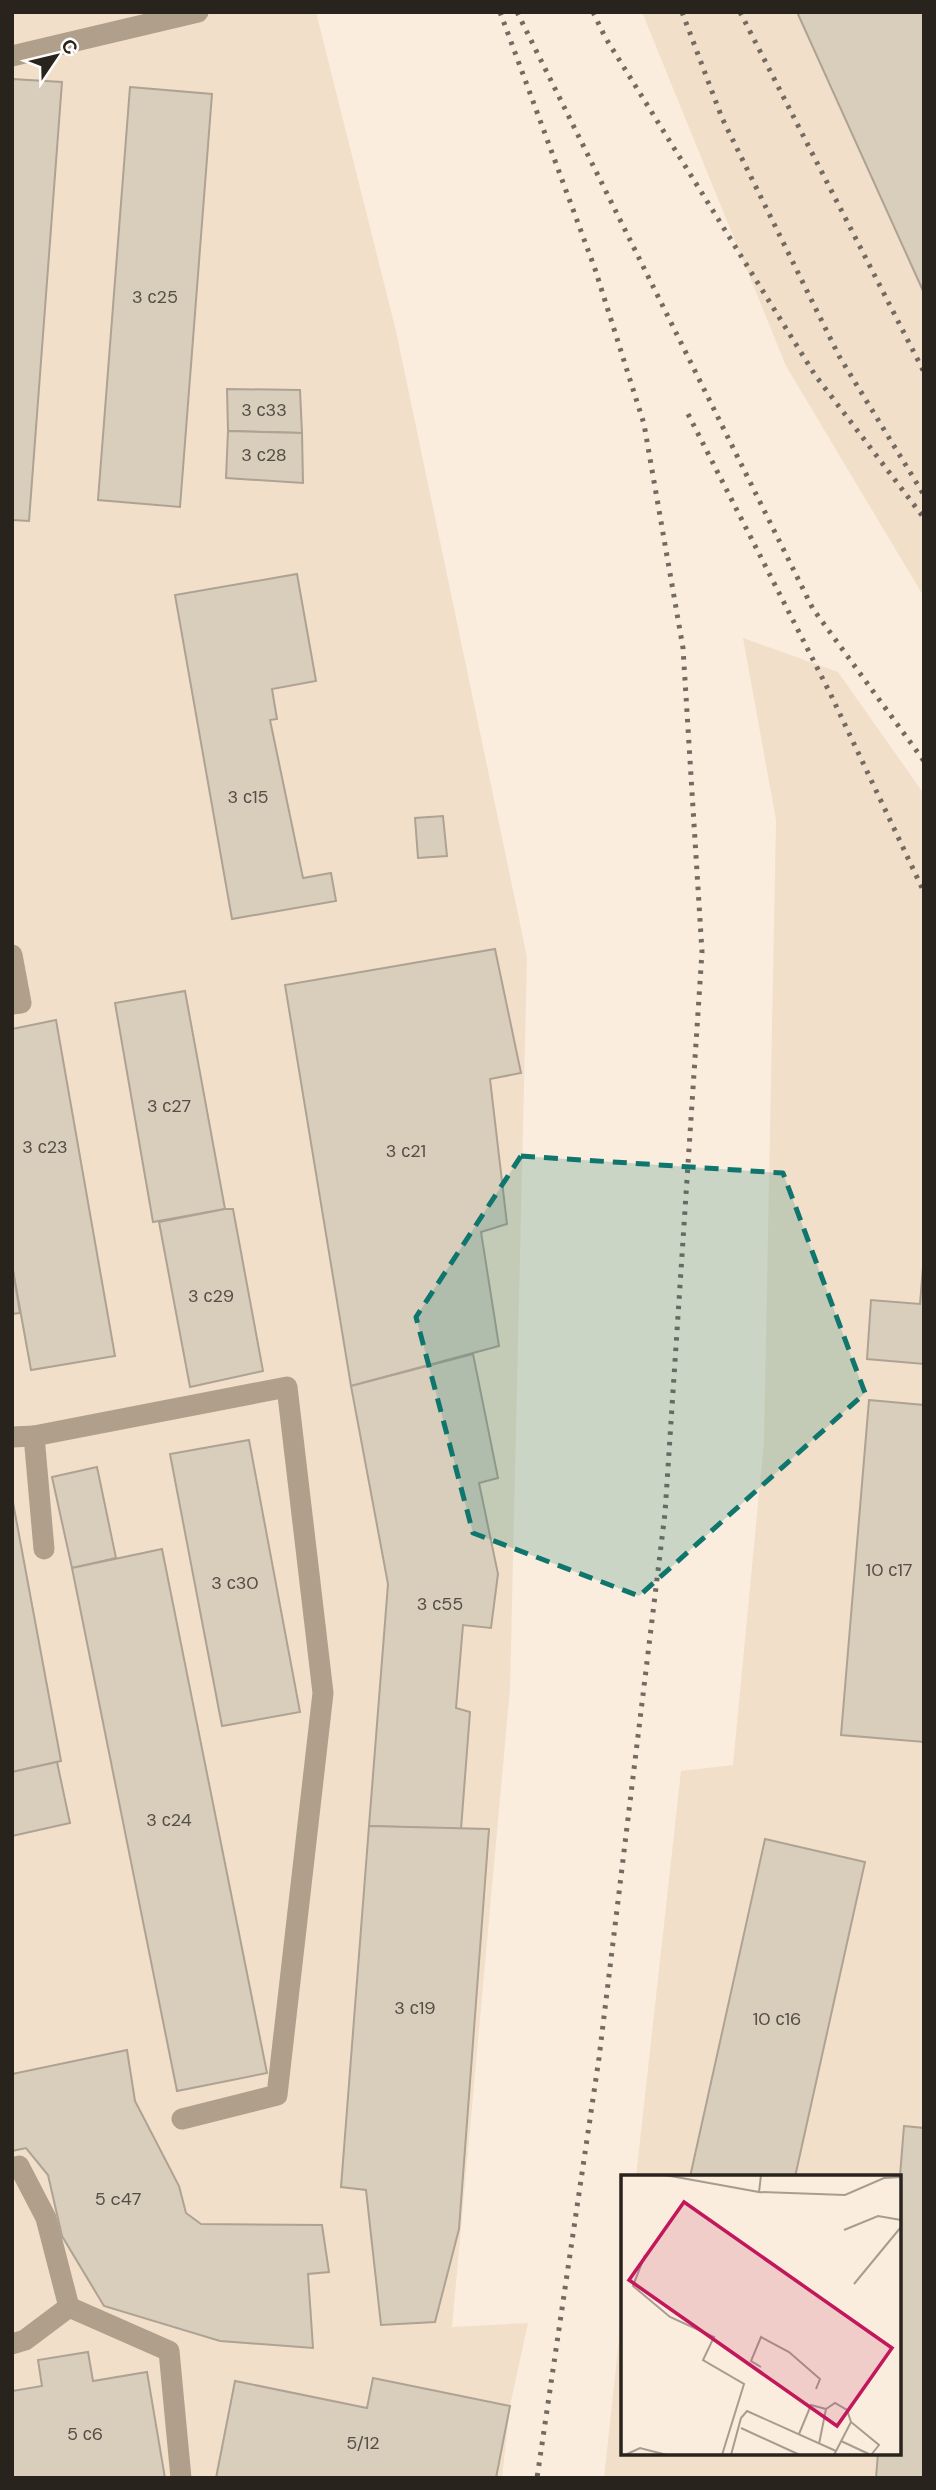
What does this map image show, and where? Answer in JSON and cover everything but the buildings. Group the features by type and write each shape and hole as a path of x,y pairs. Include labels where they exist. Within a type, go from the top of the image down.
{"lane":[{"path":"12,56 198,12"},
{"path":"12,955 21,1003 12,1004"},
{"path":"12,1437 34,1436 287,1387 323,1693 277,2095 182,2119"},
{"path":"34,1436 44,1549"},
{"path":"12,2168 19,2166 46,2218 69,2308"},
{"path":"12,2344 25,2340 69,2308"},
{"path":"69,2308 169,2351 181,2478"}],"highlighted area":[{"path":"521,1156 783,1173 865,1393 639,1596 473,1533 416,1317"}],"shaded area":[{"path":"12,12 316,12 396,331 527,957 510,1689 452,2327 528,2323 510,2406 502,2478 12,2478"},
{"path":"642,12 924,12 924,597 786,366"},
{"path":"743,638 838,672 924,794 924,2478 604,2478 621,2321 621,2455 901,2455 901,2175 636,2175 681,1771 733,1765 764,1441 776,820"}],"railway":[{"path":"500,12 595,269 644,424 683,648 702,952 665,1513 599,2058 537,2478"},
{"path":"517,12 813,609 924,761"},
{"path":"593,12 605,37 815,375 924,518"},
{"path":"682,12 722,118 839,356 924,495"},
{"path":"740,12 924,372"},
{"path":"688,414 830,693 924,892"}]}
